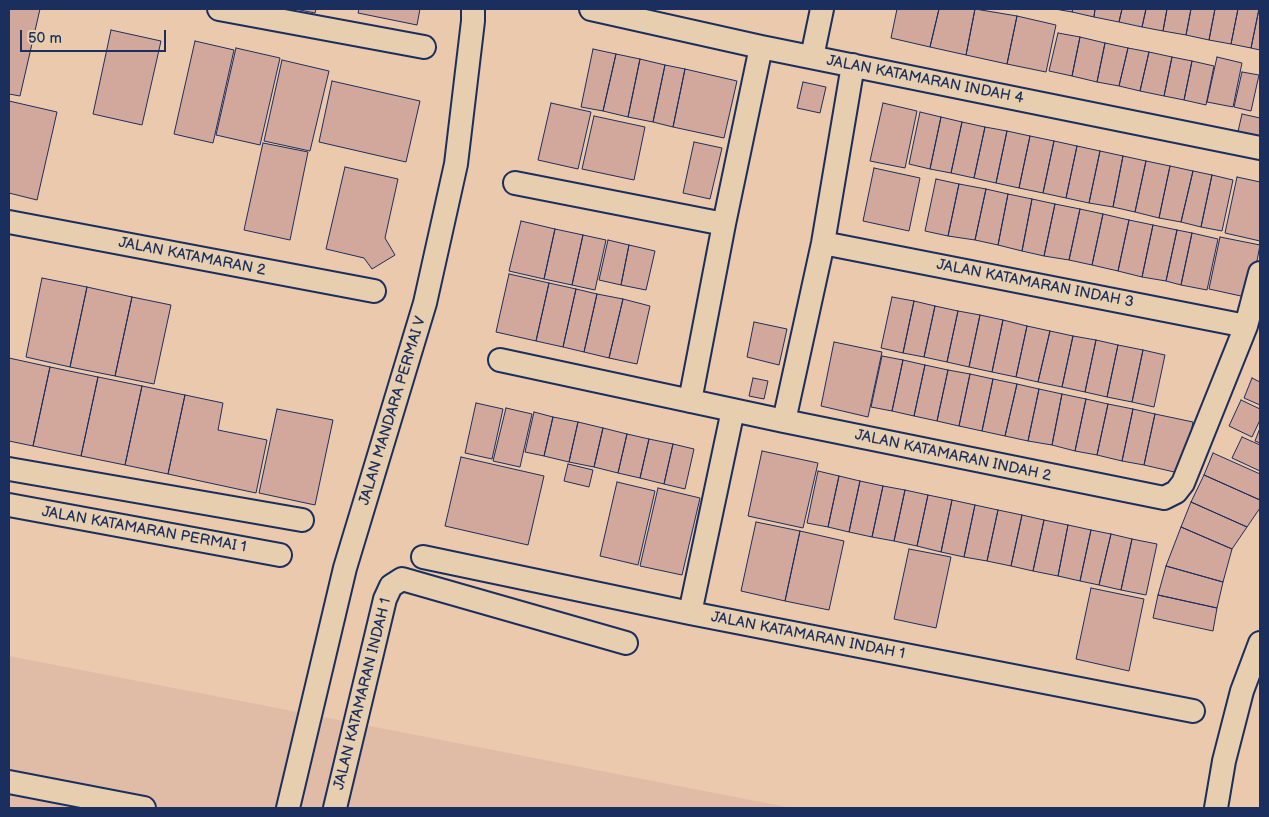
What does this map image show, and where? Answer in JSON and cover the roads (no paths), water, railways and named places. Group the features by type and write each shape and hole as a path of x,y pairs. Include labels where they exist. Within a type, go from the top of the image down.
{"street":[{"path":"219,9 424,47"},
{"name":"JALAN MANDARA PERMAI V","path":"288,808 345,568 425,303 456,164 473,9"},
{"name":"JALAN KATAMARAN INDAH 4","path":"591,9 761,47 1260,148"},
{"path":"812,57 822,9"},
{"path":"690,400 761,47"},
{"path":"784,421 824,243 853,65"},
{"path":"514,183 724,224"},
{"name":"JALAN KATAMARAN 2","path":"9,222 374,291"},
{"name":"JALAN KATAMARAN INDAH 3","path":"824,243 1246,326"},
{"name":"JALAN KATAMARAN INDAH 2","path":"500,360 784,421 1164,498 1176,492 1183,483 1246,326 1260,273"},
{"path":"690,613 732,410"},
{"path":"9,469 302,520"},
{"name":"JALAN KATAMARAN PERMAI 1","path":"9,505 280,555"},
{"name":"JALAN KATAMARAN INDAH 1","path":"423,557 690,613 1193,711"},
{"name":"JALAN KATAMARAN INDAH 1","path":"335,808 385,599 391,586 402,579 626,643"},
{"path":"1216,808 1224,761 1242,691 1260,643"},
{"path":"9,782 144,808"}]}
